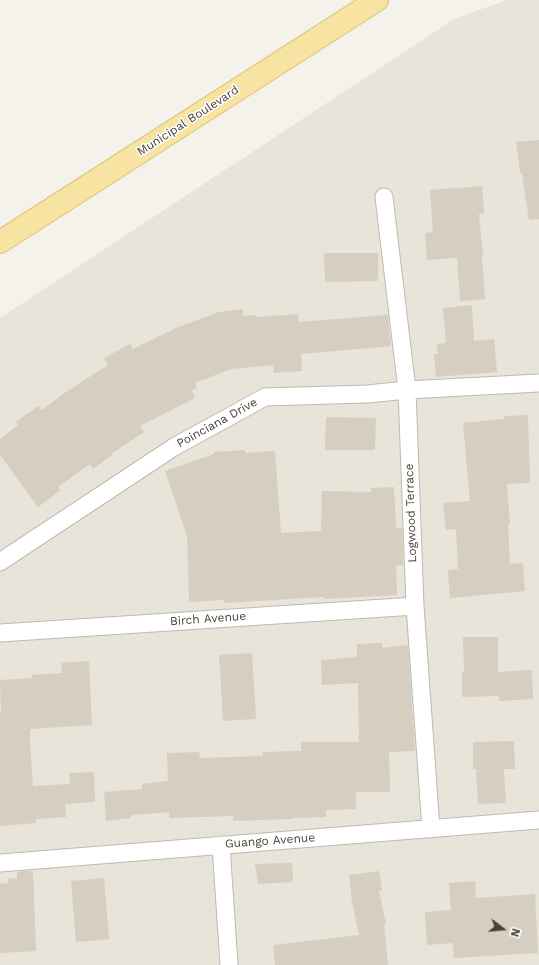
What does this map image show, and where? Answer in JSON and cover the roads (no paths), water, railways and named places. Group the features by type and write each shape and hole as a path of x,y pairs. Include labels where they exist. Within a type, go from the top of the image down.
{"main road":[{"name":"Municipal Boulevard","path":"0,242 377,0"}],"street":[{"name":"Logwood Terrace","path":"384,198 407,390 415,606 431,829"},
{"name":"Poinciana Drive","path":"0,562 174,447 265,397 367,394 407,390 539,383"},
{"name":"Birch Avenue","path":"0,633 415,606"},
{"name":"Guango Avenue","path":"0,863 539,820"},
{"path":"221,845 230,965"}]}
